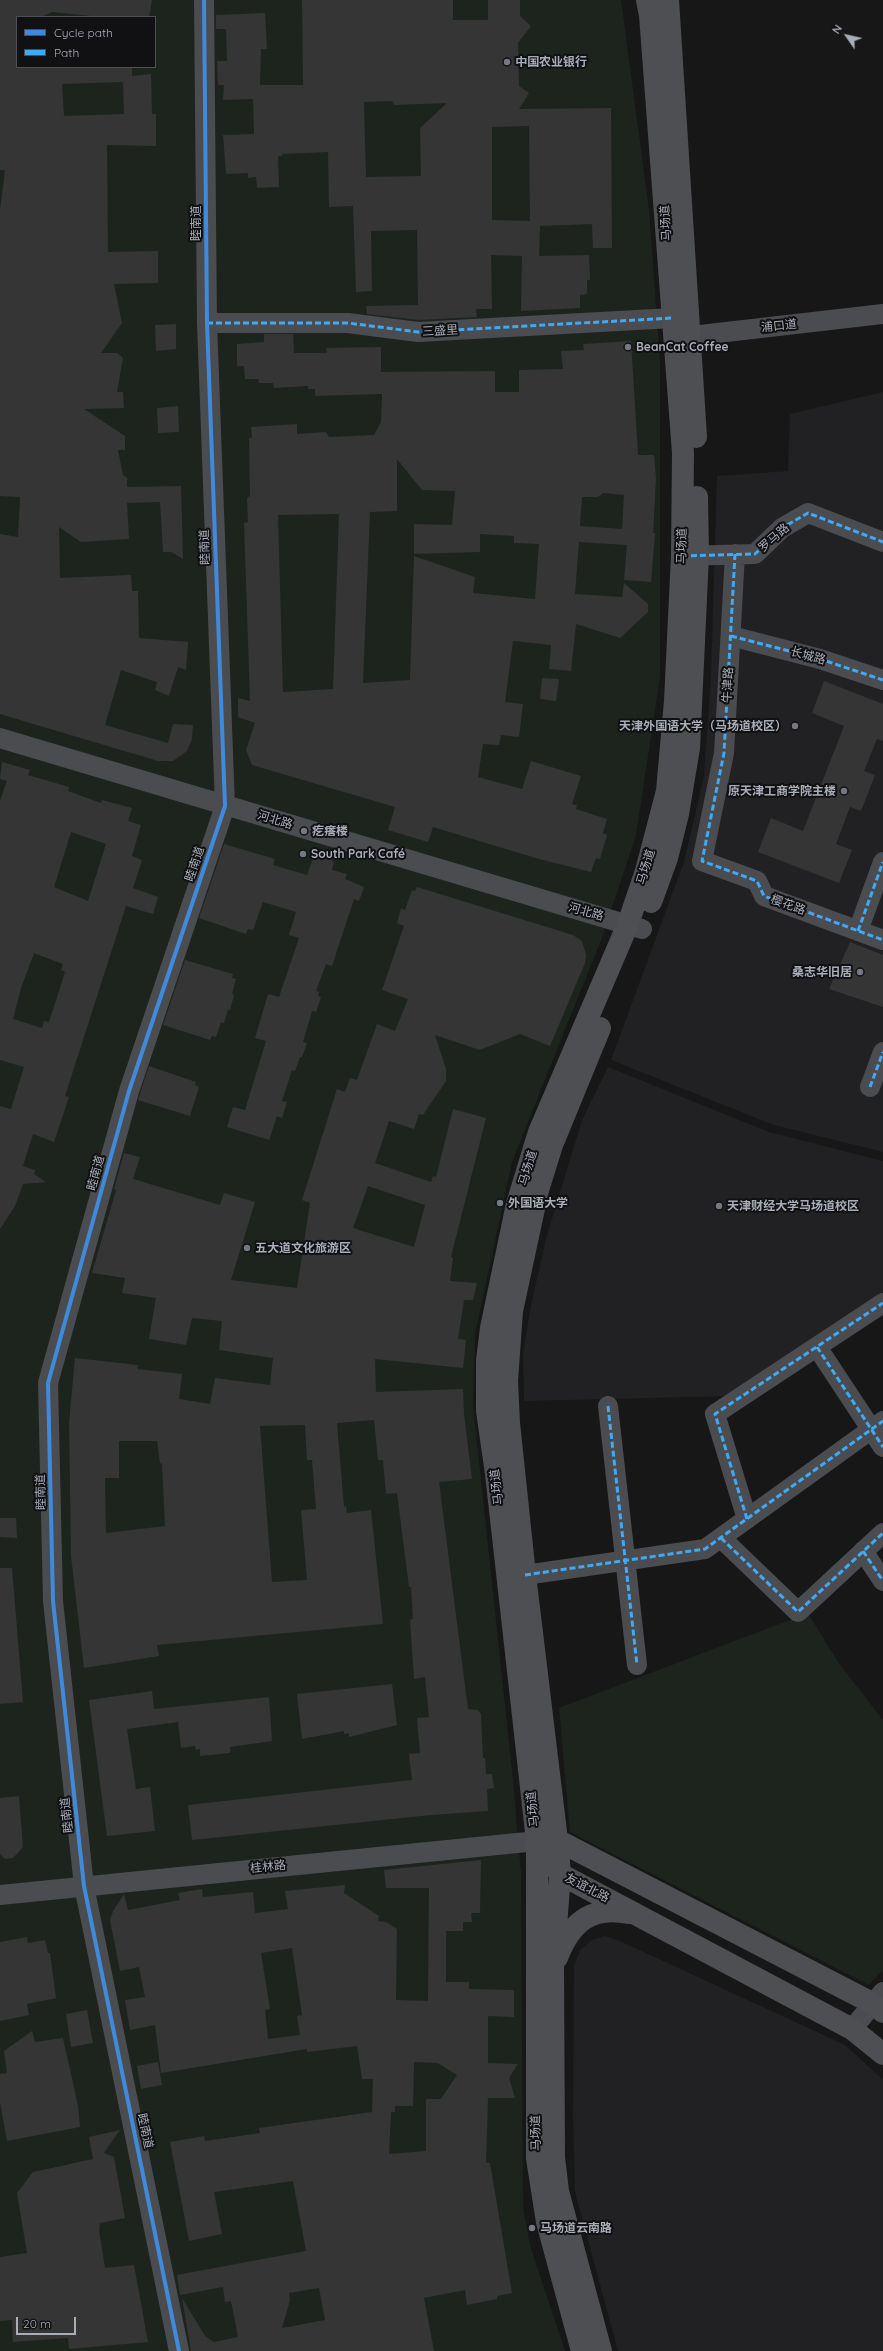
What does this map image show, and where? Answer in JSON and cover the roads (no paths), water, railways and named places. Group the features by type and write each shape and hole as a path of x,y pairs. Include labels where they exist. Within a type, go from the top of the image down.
{"main road":[{"name":"马场道","path":"647,0 650,15 679,330"},
{"name":"马场道","path":"582,2351 547,2222 537,2158 547,1841 525,1575 508,1423 507,1381 512,1311 538,1190 552,1145 635,927 646,871 667,791 690,556 682,454 668,0"},
{"name":"马场道","path":"547,1841 487,1411 487,1360 491,1328 517,1204 539,1132 635,927"},
{"name":"友谊北路","path":"547,1841 560,1874 640,1915 852,2029 883,2054"},
{"path":"547,1841 880,2003"},
{"name":"马场道","path":"560,1874 554,1966 552,2081 555,2171 558,2191 601,2351"},
{"path":"554,1966 561,1946 577,1924 597,1912 617,1910 640,1915"}],"street":[{"name":"睦南道","path":"179,2351 84,1886 53,1600 48,1383 129,1091 225,806 207,323 204,0"},
{"name":"浦口道","path":"679,330 883,314"},
{"name":"三盛里","path":"207,323 348,323 418,332 679,330"},
{"name":"罗马路","path":"690,556 755,554 782,528 808,513 883,542"},
{"name":"牛津路","path":"702,861 724,753 735,554"},
{"name":"长城路","path":"731,636 820,659 883,680"},
{"name":"河北路","path":"0,738 635,927"},
{"name":"樱花路","path":"702,861 757,881 764,896 883,940"},
{"path":"858,931 883,862"},
{"path":"870,1087 883,1052"},
{"path":"747,1519 715,1414 883,1303"},
{"path":"817,1347 877,1425 883,1446"},
{"path":"608,1406 637,1665"},
{"path":"525,1575 705,1549 877,1425"},
{"path":"721,1538 798,1612 883,1533"},
{"path":"863,1551 883,1581"},
{"name":"桂林路","path":"0,1895 547,1841"},
{"path":"852,2029 880,2003"}],"place":[{"name":"中国农业银行","path":"507,62"},
{"name":"BeanCat Coffee","path":"628,347"},
{"name":"天津外国语大学（马场道校区）","path":"795,726"},
{"name":"原天津工商学院主楼","path":"844,791"},
{"name":"疙瘩楼","path":"304,831"},
{"name":"South Park Café","path":"303,854"},
{"name":"桑志华旧居","path":"860,972"},
{"name":"外国语大学","path":"500,1203"},
{"name":"天津财经大学马场道校区","path":"719,1206"},
{"name":"五大道文化旅游区","path":"247,1248"},
{"name":"马场道云南路","path":"532,2228"}]}
